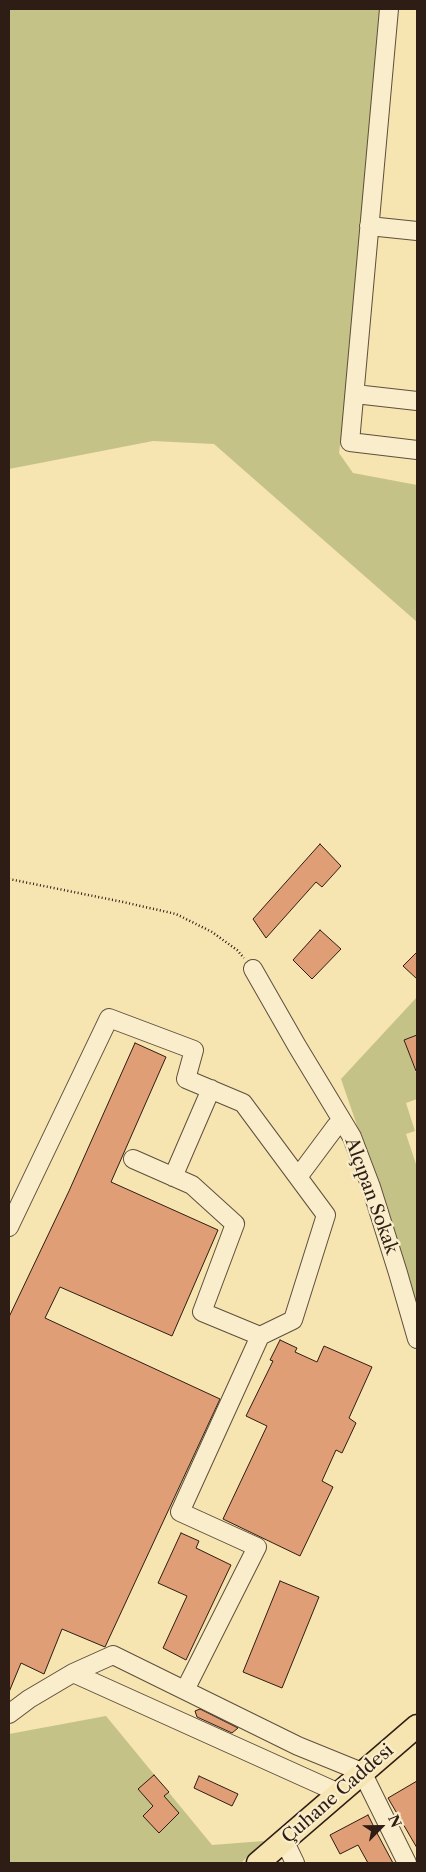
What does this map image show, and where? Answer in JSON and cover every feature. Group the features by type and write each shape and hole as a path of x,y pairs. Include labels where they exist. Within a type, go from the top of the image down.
{"main road":[{"name":"Çuhane Caddesi","path":"258,1863 288,1856 339,1793 417,1726"}],"street":[{"path":"389,9 350,442 417,450"},
{"path":"370,226 417,231"},
{"path":"355,394 417,401"},
{"path":"253,969 296,1046 343,1122"},
{"path":"9,1227 109,1018 194,1050 186,1078 243,1103 326,1215 293,1320 260,1336 180,1512 257,1547 185,1690"},
{"path":"174,1176 212,1090"},
{"name":"Alçıpan Sokak","path":"298,1177 336,1126 343,1122 352,1137 370,1187 417,1339"},
{"path":"133,1159 192,1185 235,1224 202,1312 260,1336"},
{"path":"9,1714 29,1699 73,1673 113,1655 298,1746 362,1772 407,1863"},
{"path":"73,1673 339,1793"}],"path":[{"path":"9,879 176,914 212,932 237,950 253,969"}],"shaded area":[{"path":"9,9 382,9 351,359 339,453 353,473 417,485 417,622 214,444 153,441 9,469"},
{"path":"417,997 417,1035 404,1040 417,1075 417,1099 406,1103 415,1131 406,1134 417,1167 417,1310 381,1195 341,1079"},
{"path":"106,1716 212,1845 264,1841 241,1863 9,1863 9,1734"}],"building":[{"path":"320,844 341,866 322,887 316,882 266,938 253,919"},
{"path":"320,930 341,949 312,979 293,960"},
{"path":"417,952 417,979 403,966"},
{"path":"417,1035 417,1071 416,1071 404,1040"},
{"path":"135,1043 166,1057 111,1182 218,1230 172,1336 60,1287 45,1318 220,1399 105,1647 62,1629 44,1674 21,1663 9,1692 9,1317 69,1191"},
{"path":"280,1340 297,1348 295,1352 317,1362 324,1346 372,1367 349,1418 356,1423 342,1453 336,1450 322,1481 333,1487 300,1556 223,1519 267,1426 246,1416 273,1361 270,1360"},
{"path":"181,1533 199,1541 196,1548 231,1565 186,1660 163,1648 187,1596 158,1583"},
{"path":"280,1581 319,1597 282,1688 243,1672"},
{"path":"200,1709 238,1728 232,1733 197,1717 195,1711"},
{"path":"154,1775 169,1792 164,1796 179,1813 159,1833 143,1816 153,1806 138,1789"},
{"path":"199,1776 238,1794 232,1806 194,1788"},
{"path":"417,1781 417,1848 388,1798"},
{"path":"368,1815 393,1863 368,1863 358,1845 340,1854 330,1835"}]}
